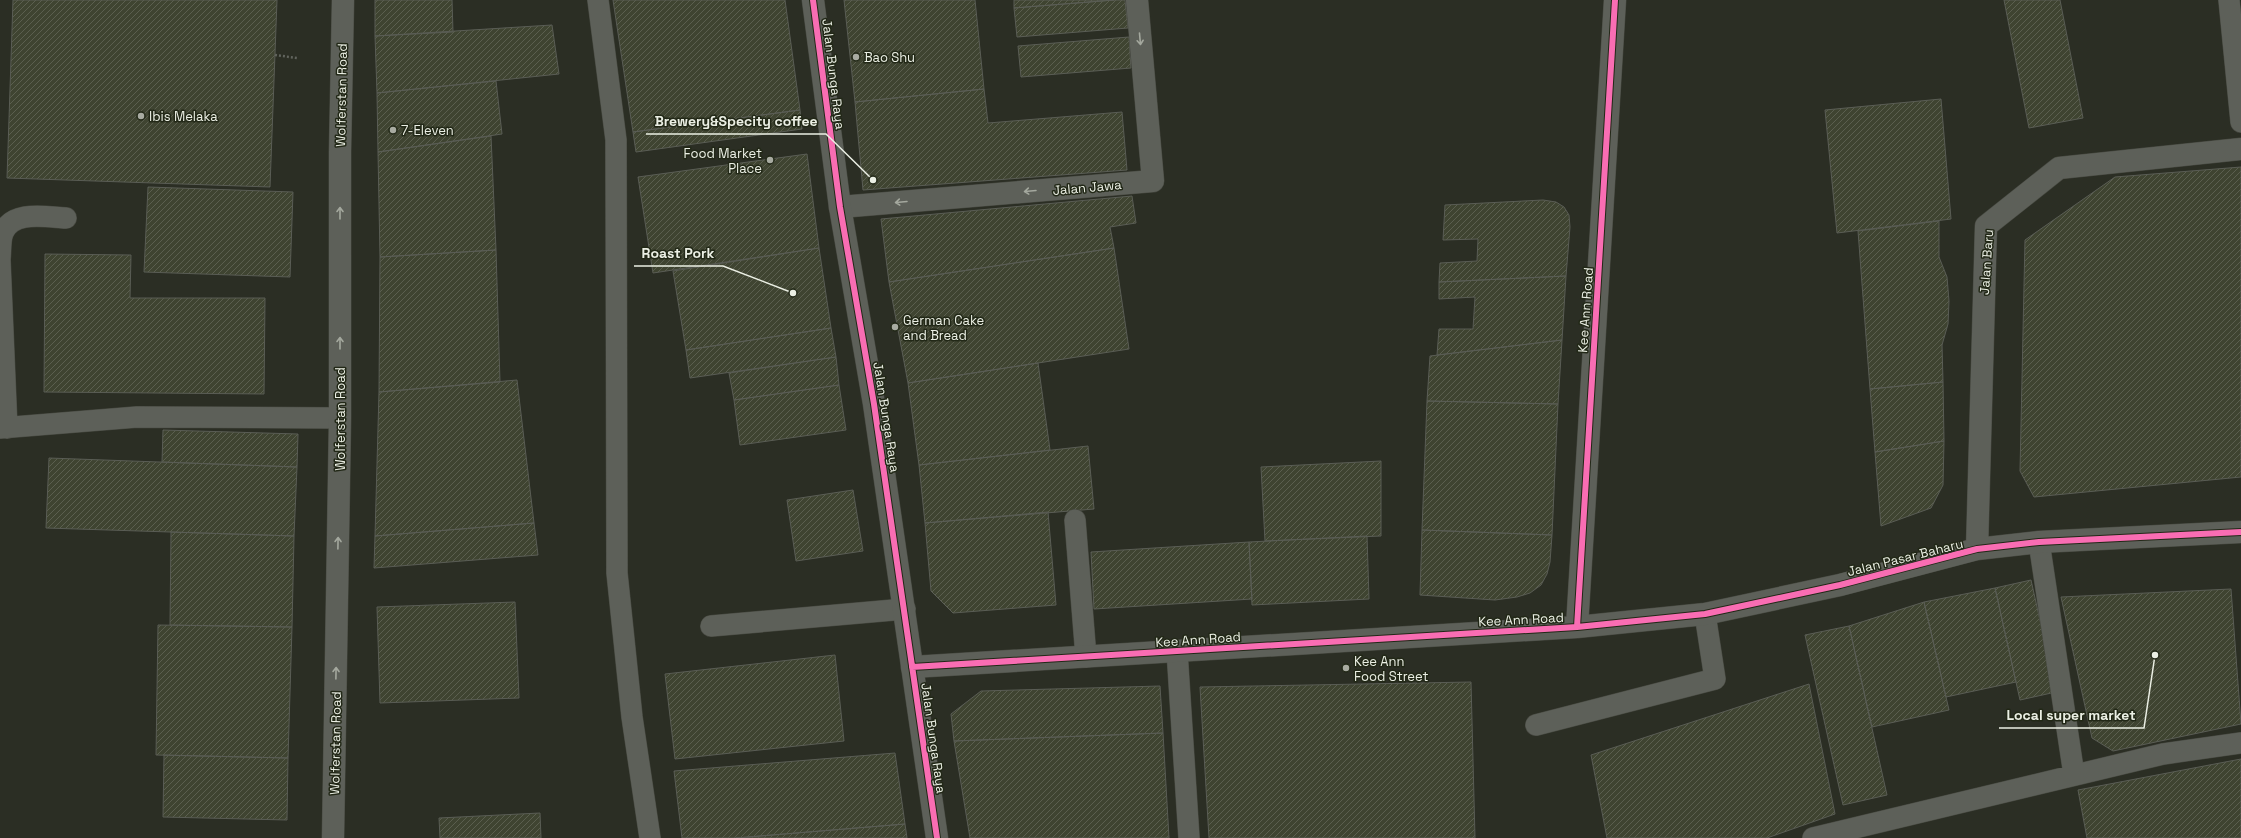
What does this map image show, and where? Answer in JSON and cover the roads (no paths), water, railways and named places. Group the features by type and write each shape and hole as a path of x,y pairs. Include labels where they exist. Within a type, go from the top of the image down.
{"street":[{"name":"Wolferstan Road","path":"333,838 340,418 340,152 343,0"},
{"name":"Jalan Bunga Raya","path":"813,0 840,207 874,404 905,609 937,838"},
{"name":"Jalan Jawa","path":"840,207 1153,181 1137,0"},
{"name":"Kee Ann Road","path":"912,667 1577,627 1616,0"},
{"name":"Jalan Baru","path":"1977,549 1986,226 2059,168 2241,149"},
{"name":"Jalan Pasar Baharu","path":"1577,627 1705,614 1840,585 1977,549 2039,542 2241,532"}],"lane":[{"path":"598,0 616,140 617,573 632,717 650,838"},
{"path":"2229,0 2241,122"},
{"path":"66,218 24,217 8,223 2,235 0,260 3,428 137,417 340,418"},
{"path":"1075,520 1086,657"},
{"path":"2039,542 2074,775"},
{"path":"711,626 905,609"},
{"path":"1536,725 1715,679 1705,614"},
{"path":"1177,651 1189,838"},
{"path":"1813,838 2163,754 2241,743"}],"place":[{"name":"Bao Shu","path":"856,57"},
{"name":"Ibis Melaka","path":"141,116"},
{"name":"7-Eleven","path":"393,130"},
{"name":"Food Market Place","path":"770,160"},
{"name":"Brewery&Specity coffee","path":"873,180"},
{"name":"Roast Pork","path":"793,293"},
{"name":"German Cake and Bread","path":"895,327"},
{"name":"Local super market","path":"2155,655"},
{"name":"Kee Ann Food Street","path":"1346,668"}]}
